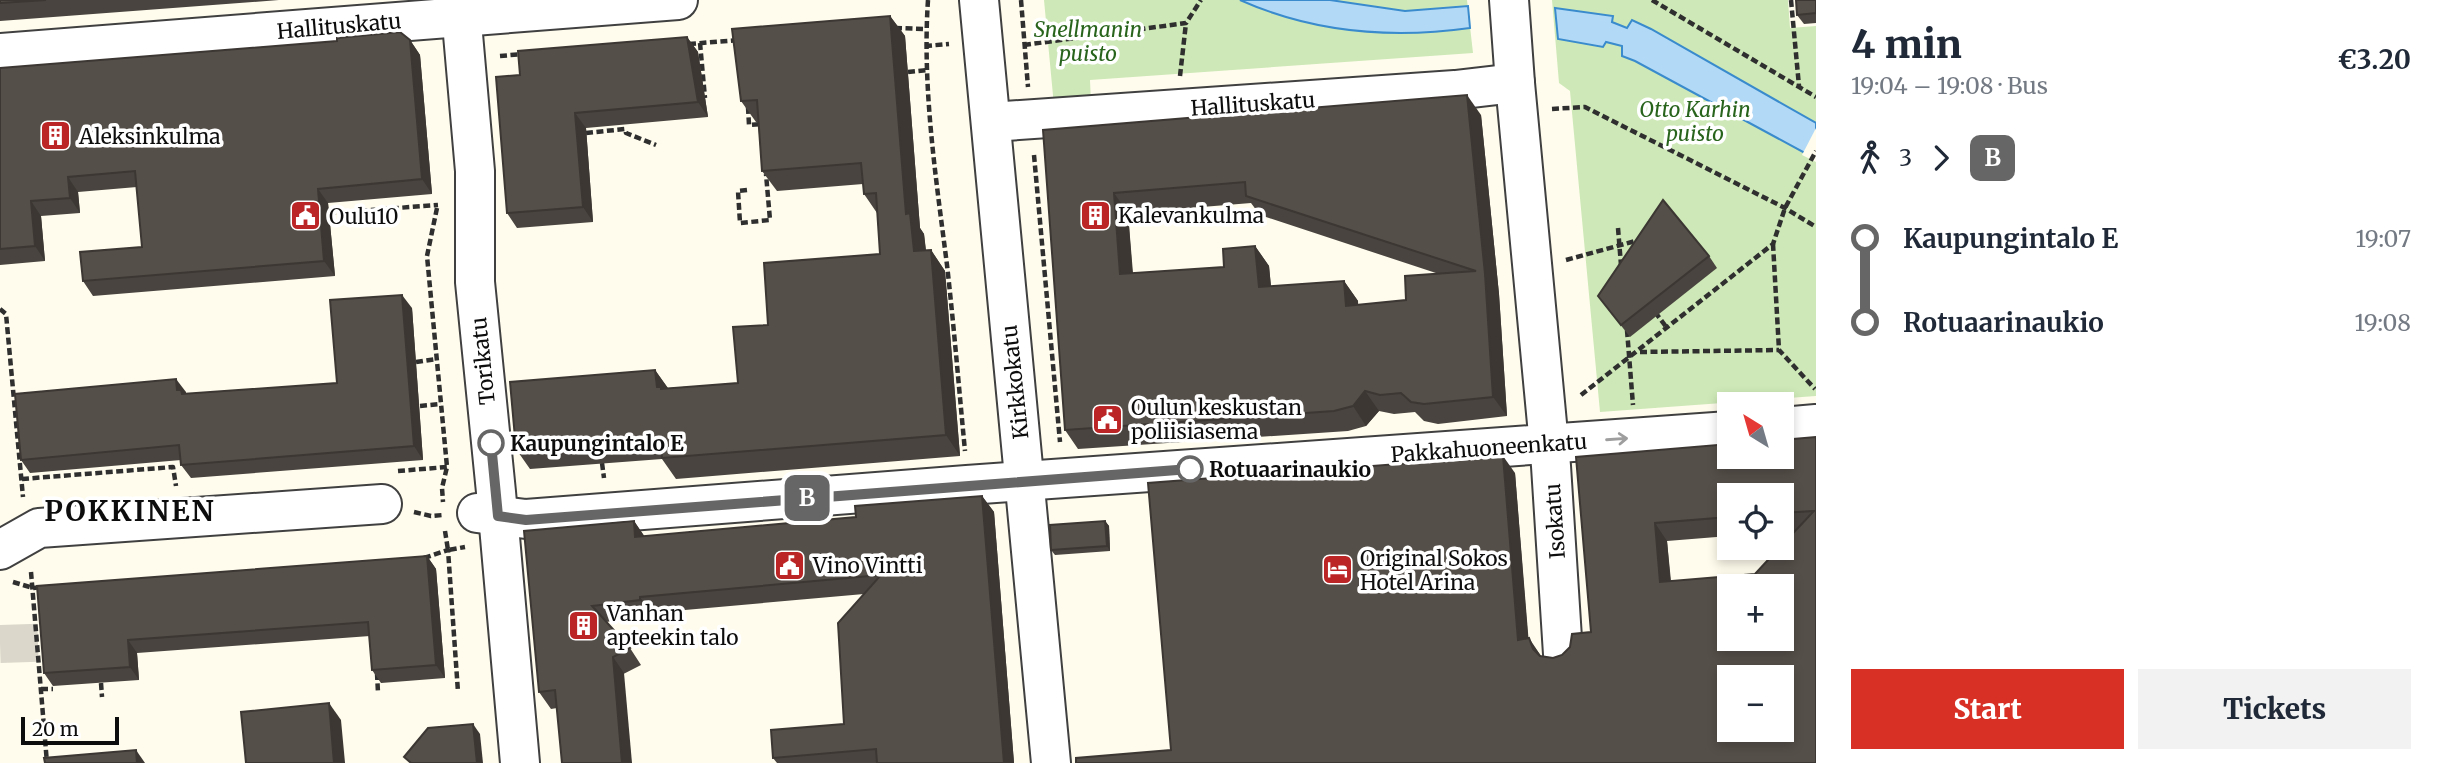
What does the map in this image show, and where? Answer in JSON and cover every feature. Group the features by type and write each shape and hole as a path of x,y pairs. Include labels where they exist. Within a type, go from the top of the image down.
{"street":[{"name":"Hallituskatu","path":"0,53 461,8 678,0"},
{"name":"Kirkkokatu","path":"979,0 1051,763"},
{"path":"1509,0 1515,83 1547,262"},
{"name":"Torikatu","path":"461,8 475,171 473,522 520,763"},
{"name":"Hallituskatu","path":"990,122 1441,91 1515,83"},
{"name":"Isokatu","path":"1547,262 1549,443 1563,654"},
{"path":"1794,426 1816,424"},
{"name":"Pakkahuoneenkatu","path":"473,522 967,485 1026,492 1065,478 1717,432"},
{"path":"0,550 39,528 382,504"}],"path":[{"path":"928,0 928,70 939,221 948,276 967,485"},
{"path":"1021,0 1065,478"},
{"path":"1179,81 1186,23 1201,0"},
{"path":"1652,0 1816,97"},
{"path":"1791,0 1799,87"},
{"path":"1025,45 1186,23"},
{"path":"891,28 926,29"},
{"path":"686,44 742,40 743,51"},
{"path":"700,43 705,107"},
{"path":"465,59 524,54"},
{"path":"908,72 928,70"},
{"path":"747,100 749,125 762,124"},
{"path":"1549,109 1585,107 1816,226"},
{"path":"586,133 625,129 626,133 656,145"},
{"path":"1816,152 1785,208 1773,244 1779,350 1816,390"},
{"path":"747,190 738,191 740,223 771,220 766,165"},
{"path":"329,213 438,205 427,256 447,467 442,488 473,522"},
{"path":"1618,228 1622,268"},
{"path":"1547,262 1641,239"},
{"path":"1581,395 1773,244"},
{"path":"1651,308 1667,328"},
{"path":"1626,322 1634,416"},
{"path":"1637,352 1779,350"},
{"path":"416,362 436,359"},
{"path":"420,406 440,404"},
{"path":"22,479 151,465 181,466"},
{"path":"173,467 176,491"},
{"path":"382,504 430,516 473,522"},
{"path":"417,561 448,550 473,522"},
{"path":"458,692 448,550 473,522"},
{"path":"33,588 46,587"},
{"path":"40,669 51,668"},
{"path":"376,670 378,693"},
{"path":"101,683 102,697"},
{"path":"41,689 53,689"}],"green space":[{"name":"Snellmanin puisto","path":"1044,0 1467,0 1473,53 1090,80 1091,103 1054,106"},
{"name":"Otto Karhin puisto","path":"1552,0 1788,0 1790,28 1816,26 1816,396 1794,398 1794,392 1717,392 1717,403 1600,412 1570,91 1559,83"}],"water":[{"path":"1240,0 1330,0 1405,11 1468,6 1470,28 1411,33 1353,31 1296,20"},
{"path":"1555,8 1613,16 1612,22 1627,28 1632,20 1816,123 1816,159 1622,56 1622,46 1606,42 1603,47 1558,39"}],"pier":[{"path":"1816,128 1816,162 1802,155"}],"building":[{"path":"0,0 46,0 0,3"},
{"path":"1796,0 1816,0 1816,13 1797,15"},
{"path":"890,16 906,214 910,213 914,251 931,250 946,435 662,458 660,437 516,449 510,382 655,370 657,387 661,389 738,383 733,327 768,325 764,263 880,254 876,193 864,194 861,163 762,171 757,100 741,101 732,29"},
{"path":"400,32 410,40 422,179 318,189 324,261 83,281 80,252 142,247 135,171 68,177 70,198 31,201 35,246 0,249 0,68 337,41 337,38"},
{"path":"687,37 698,102 575,113 583,207 507,213 496,77 520,75 518,51"},
{"path":"1467,95 1485,274 1493,397 1424,404 1411,402 1401,393 1380,395 1365,391 1353,406 1334,411 1065,430 1043,130","holes":["1245,182 1246,196 1476,271 1405,276 1406,300 1346,306 1344,281 1259,287 1255,246 1223,249 1224,267 1120,274 1114,193"]},
{"path":"1663,200 1709,256 1621,325 1598,296"},
{"path":"402,295 414,446 181,465 179,445 21,460 15,394 176,379 177,390 181,390 182,394 337,383 330,300"},
{"path":"1816,437 1816,763 1076,763 1076,758 1171,750 1148,483 1503,456 1518,640 1529,638 1533,649 1540,656 1553,658 1562,655 1570,647 1572,634 1591,632 1576,457 1717,445 1717,469 1794,469 1794,439","holes":["1717,483 1794,483 1794,512 1814,511 1794,532 1794,560 1768,560 1755,574 1794,574 1794,651 1717,651 1717,577 1660,582 1655,523 1717,518"]},
{"path":"982,496 1004,763 877,763 876,749 773,758 771,730 844,724 838,623 881,575 640,597 640,600 592,606 630,648 613,657 622,763 562,763 555,690 539,692 524,531 634,521 635,537 856,517 855,506"},
{"path":"1105,521 1107,546 1051,550 1050,525"},
{"path":"427,556 436,665 372,670 368,622 128,640 130,667 44,673 37,586"},
{"path":"329,703 334,763 246,763 241,712"},
{"path":"473,724 477,763 411,763 404,757 428,728"},
{"path":"136,750 137,763 45,763 44,758"}],"tunnel":[{"path":"0,644 92,641"}],"bus line":[{"name":"B","path":"491,443 498,516 526,520 1190,469"}],"place":[{"name":"Aleksinkulma","path":"56,136"},
{"name":"Kalevankulma","path":"1095,215"},
{"name":"Oulu10","path":"306,216"},
{"name":"Oulun keskustan poliisiasema","path":"1108,419"},
{"name":"Kaupungintalo E","path":"491,443"},
{"name":"Rotuaarinaukio","path":"1190,469"},
{"name":"Vino Vintti","path":"790,565"},
{"name":"Original Sokos Hotel Arina","path":"1337,570"},
{"name":"Vanhan apteekin talo","path":"584,625"}],"district":[{"name":"POKKINEN","path":"130,511"}]}
